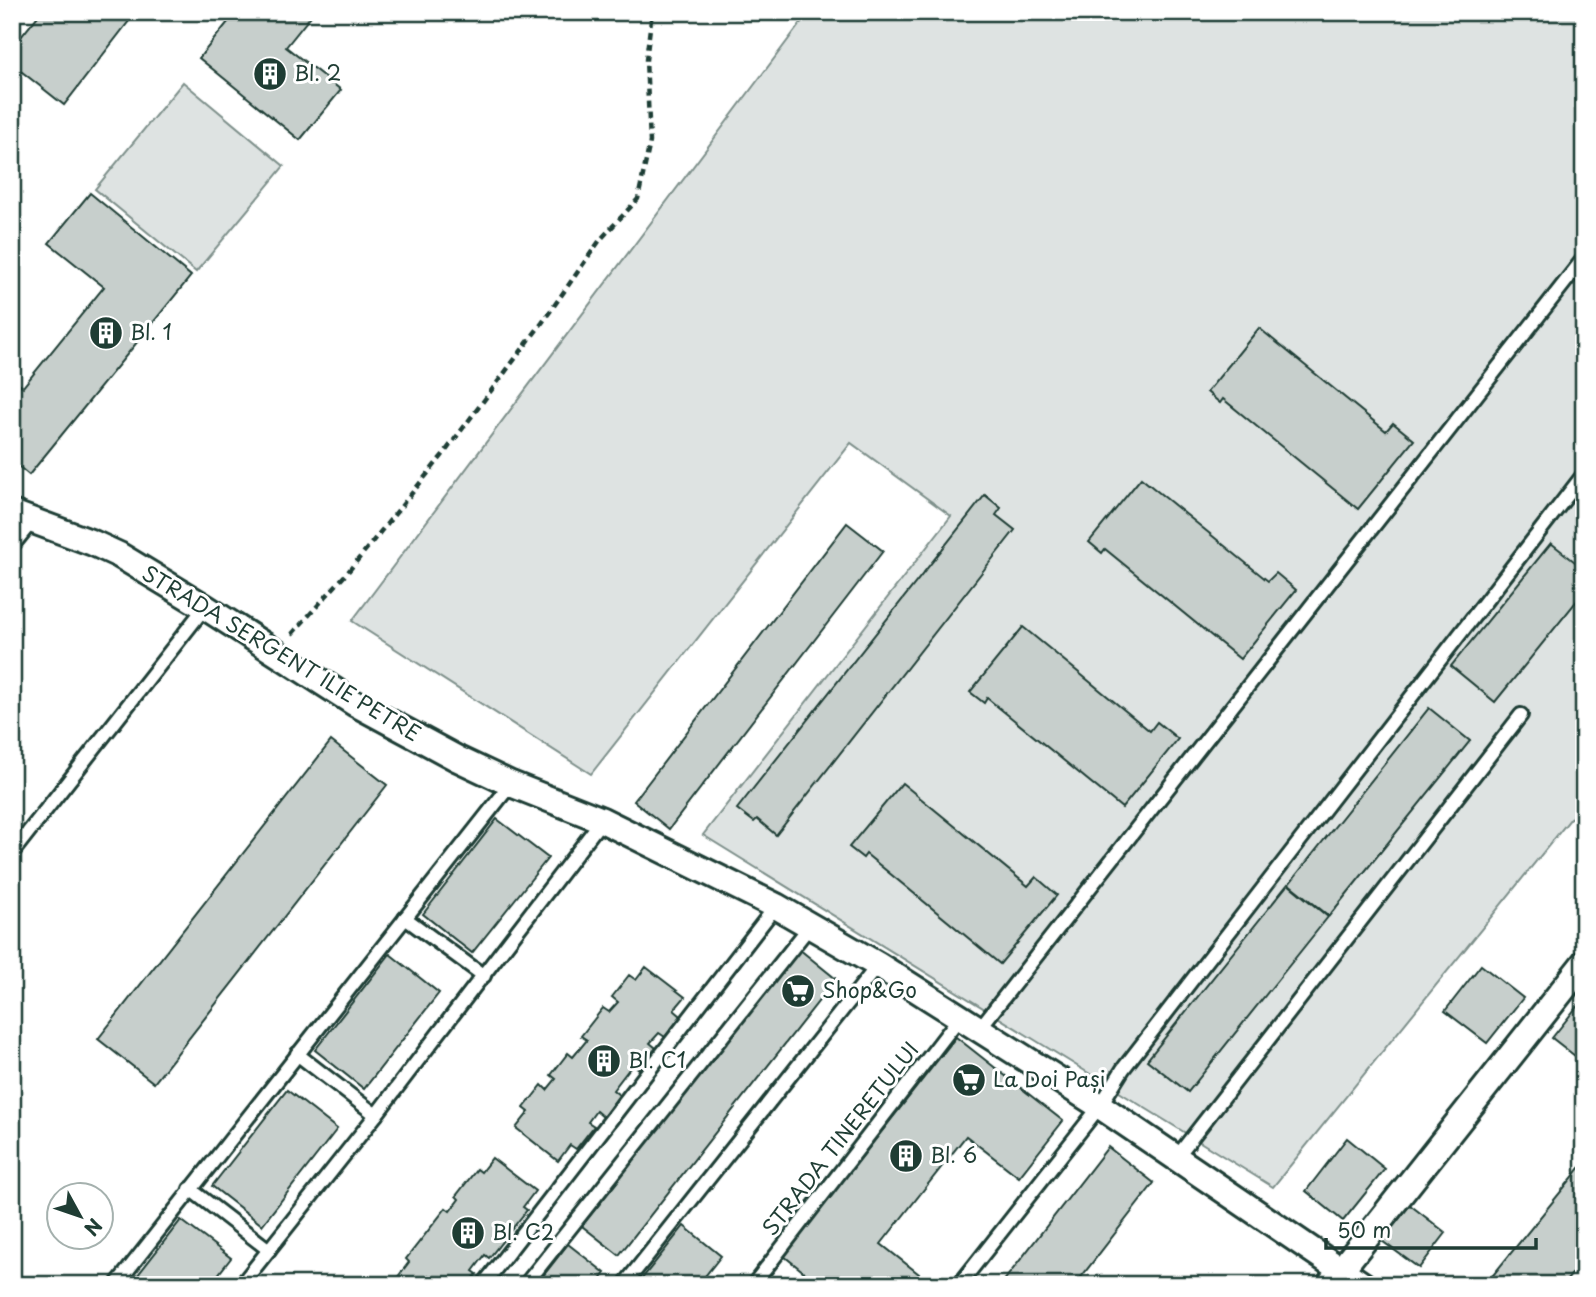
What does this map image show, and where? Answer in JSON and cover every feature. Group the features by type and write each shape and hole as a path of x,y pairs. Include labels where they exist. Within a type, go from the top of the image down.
{"street":[{"name":"STRADA SERGENT ILIE PETRE","path":"22,516 119,555 354,703 458,759 510,784 602,820 776,906 878,965 1100,1106 1176,1158 1334,1277 1363,1285"},
{"path":"1334,1277 1584,963"}],"lane":[{"name":"STRADA TINERETULUI","path":"752,1285 970,1023 1584,258"},
{"path":"959,1285 1100,1106 1123,1069 1584,474"},
{"path":"12,546 22,516"},
{"path":"12,853 205,607"},
{"path":"1176,1158 1521,715"},
{"path":"116,1285 510,784"},
{"path":"241,1285 484,976 602,820"},
{"path":"483,1285 776,906"},
{"path":"405,918 484,976"},
{"path":"525,1285 810,926"},
{"path":"624,1285 878,965"},
{"path":"297,1054 376,1115"},
{"path":"190,1189 269,1250"}],"path":[{"path":"275,652 347,573 442,456 542,323 600,240 638,199 650,142 646,60 652,12"}],"shaded area":[{"path":"809,12 1584,12 1584,802 1273,1187 703,835 951,516 851,443 591,774 352,621"},
{"path":"183,82 284,166 196,272 95,189"}],"building":[{"path":"41,12 136,12 64,105 12,64 12,48"},
{"name":"Bl. 2","path":"236,12 314,12 286,47 341,90 300,140 199,58"},
{"name":"Bl. 1","path":"90,193 191,276 29,475 12,461 12,379 23,387 104,287 49,243"},
{"path":"1259,328 1386,431 1393,423 1414,440 1358,509 1223,399 1220,403 1207,392"},
{"path":"1141,478 1268,581 1276,573 1296,590 1240,659 1105,549 1102,553 1089,542"},
{"path":"985,495 1001,508 996,515 1015,530 776,835 757,819 754,822 737,809"},
{"path":"847,523 883,551 669,829 634,801"},
{"path":"1551,543 1584,569 1584,592 1495,702 1451,666"},
{"path":"1023,627 1150,731 1157,722 1178,739 1122,808 987,698 984,703 970,692"},
{"path":"1429,708 1470,741 1329,916 1289,884"},
{"path":"331,741 387,785 154,1083 98,1039"},
{"path":"902,783 1028,886 1036,877 1057,895 1000,964 866,854 863,858 849,847"},
{"path":"497,819 548,858 472,953 423,914"},
{"path":"1288,884 1328,917 1188,1092 1147,1060"},
{"path":"799,949 836,979 619,1255 582,1226"},
{"path":"390,954 439,993 364,1089 315,1050"},
{"path":"1481,965 1523,998 1487,1043 1445,1011"},
{"name":"Bl. C1","path":"646,967 685,997 674,1010 681,1016 665,1037 659,1033 650,1043 656,1048 639,1069 633,1064 613,1090 619,1095 603,1117 596,1111 588,1122 594,1126 576,1149 570,1145 558,1161 516,1128 529,1112 524,1108 542,1085 547,1090 556,1079 551,1075 568,1053 573,1057 587,1040 581,1036 603,1008 609,1012 618,1002 612,997 629,975 636,980"},
{"path":"1584,999 1584,1063 1552,1038"},
{"name":"Bl. 6","path":"956,1037 1063,1121 1019,1177 966,1136 881,1244 933,1285 820,1285 784,1256"},
{"path":"287,1090 337,1129 262,1225 212,1186"},
{"path":"1347,1138 1385,1169 1343,1221 1306,1191"},
{"path":"1108,1147 1154,1183 1075,1285 1007,1285 1003,1282"},
{"name":"Bl. C2","path":"492,1158 535,1191 523,1207 527,1210 489,1258 485,1255 473,1271 477,1274 468,1285 406,1285 397,1278 409,1262 406,1259 446,1208 450,1211 459,1199 456,1196 477,1169 481,1172"},
{"path":"1584,1163 1584,1259 1563,1285 1485,1285"},
{"path":"1410,1205 1446,1233 1419,1268 1382,1241"},
{"path":"181,1220 231,1258 210,1285 130,1285"},
{"path":"684,1226 721,1256 698,1285 637,1285"},
{"path":"568,1244 605,1273 596,1285 536,1285"}],"place":[{"name":"Bl. 2","path":"270,74"},
{"name":"Bl. 1","path":"106,333"},
{"name":"Shop&Go","path":"798,991"},
{"name":"Bl. C1","path":"604,1061"},
{"name":"La Doi Pași","path":"969,1080"},
{"name":"Bl. 6","path":"906,1156"},
{"name":"Bl. C2","path":"468,1233"}]}
